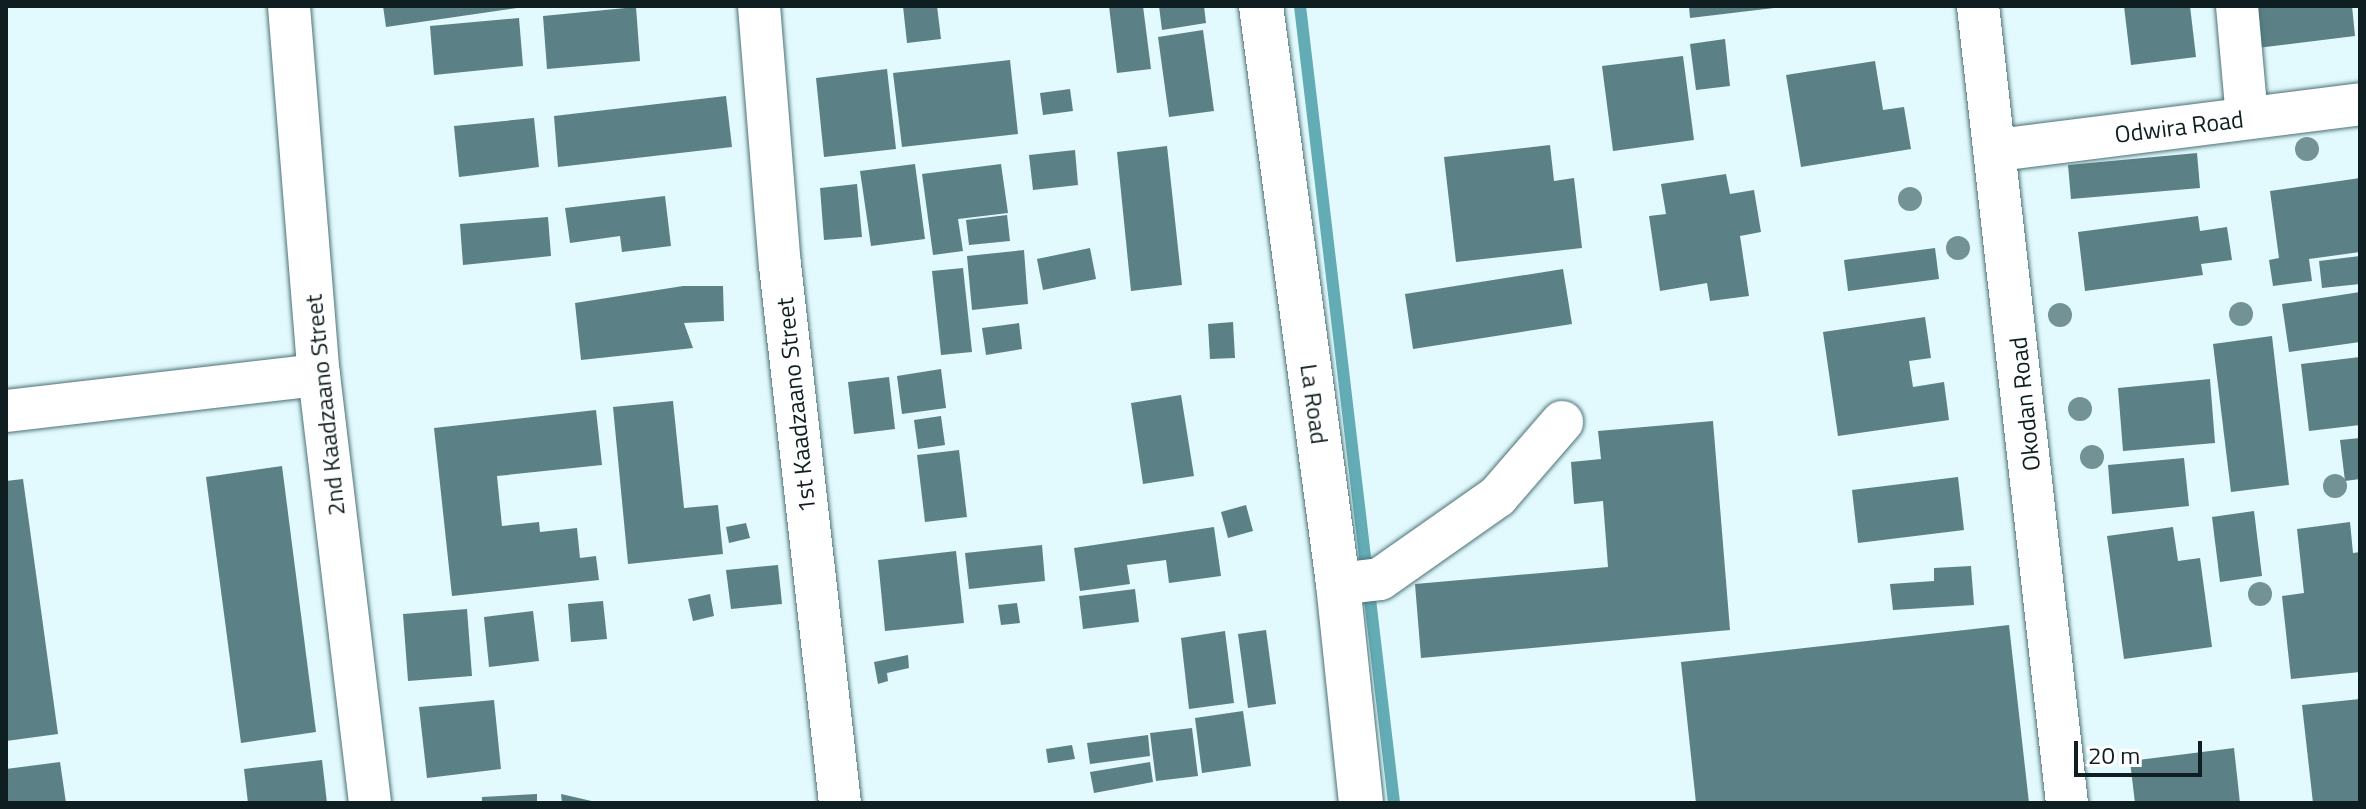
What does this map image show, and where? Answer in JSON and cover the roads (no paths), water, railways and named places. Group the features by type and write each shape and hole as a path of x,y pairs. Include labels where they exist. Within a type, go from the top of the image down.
{"main road":[{"name":"La Road","path":"1261,6 1361,581 1361,803"}],"street":[{"name":"2nd Kaadzaano Street","path":"289,6 319,375 370,803"},
{"name":"1st Kaadzaano Street","path":"759,6 780,265 840,803"},
{"name":"Okodan Road","path":"1978,6 1998,150 2067,803"},
{"path":"2237,6 2247,118"},
{"name":"Odwira Road","path":"1998,150 2360,104"},
{"path":"6,411 319,375"},
{"path":"1361,581 1498,496 1562,422"}],"waterway":[{"path":"1300,6 1394,803"}]}
